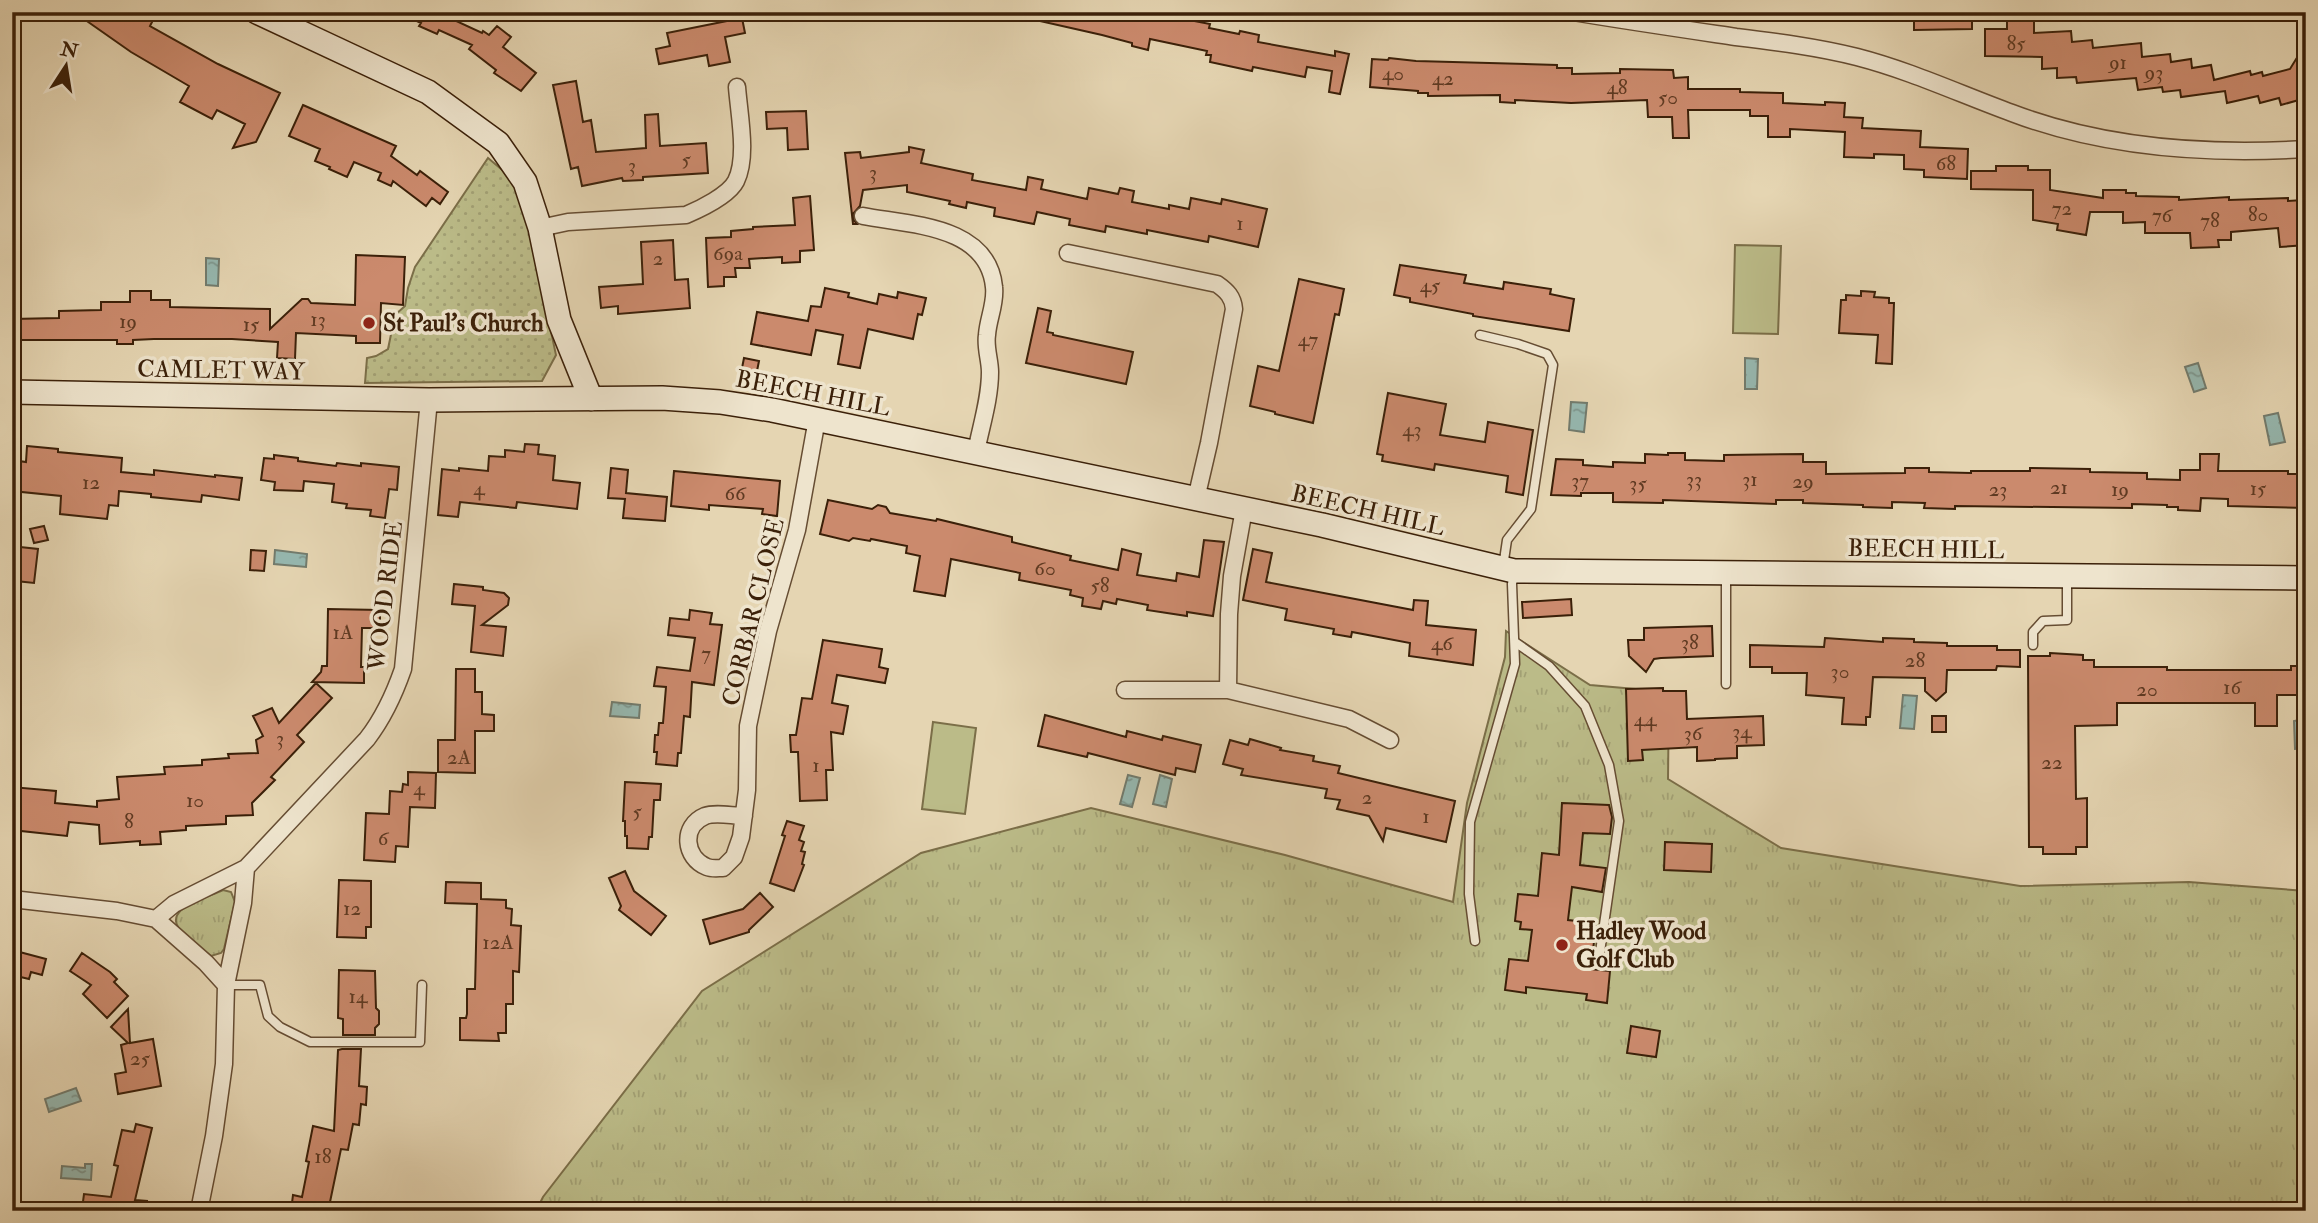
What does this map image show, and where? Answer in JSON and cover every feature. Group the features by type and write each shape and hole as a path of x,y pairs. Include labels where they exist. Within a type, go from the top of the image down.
{"street":[{"path":"257,12 428,92 498,143 525,182 540,228 559,320 591,399"},
{"path":"1573,12 1809,47 1857,57 1906,72 2012,114 2106,138 2212,150 2306,149"},
{"path":"540,228 568,222 685,215 717,198 735,183 742,157 737,87"},
{"path":"863,216 962,237 981,254 995,288 986,335 990,372 976,452"},
{"path":"1068,253 1217,284 1233,299 1234,309 1196,499"},
{"name":"CAMLET WAY","path":"12,392 429,400"},
{"name":"BEECH HILL","path":"429,400 662,398 720,402 976,452 1356,533 1508,569 1726,574 2306,578"},
{"name":"WOOD RIDE","path":"156,919 174,904 246,869 367,739 383,718 403,669 429,400"},
{"name":"CORBAR CLOSE","path":"744,816 748,726 768,631 797,530 817,419"},
{"path":"1228,691 1232,576 1244,509"},
{"path":"1125,690 1228,691 1349,719 1390,740"},
{"path":"199,1211 214,1136 224,1064 226,985 243,903 246,869"},
{"path":"12,899 117,911 156,919 206,963 226,985"}],"lane":[{"path":"1475,942 1469,894 1470,822 1515,664 1512,584 1508,569 1507,540 1531,509 1553,365 1547,354 1479,335"},
{"path":"1726,574 1727,684"},
{"path":"2033,645 2033,632 2043,621 2067,620 2067,577"},
{"path":"1515,642 1549,666 1584,706 1609,765 1619,821 1600,952"},
{"path":"226,985 260,985 268,1016 280,1027 310,1042 421,1042 422,985"}],"green space":[{"path":"488,158 520,185 556,355 542,381 365,383 367,358 388,349 395,315 405,306 415,267"},
{"path":"1735,245 1781,246 1778,334 1733,333"},
{"path":"1506,631 1590,685 1669,692 1668,779 1781,848 2020,886 2189,882 2306,891 2306,1211 536,1211 543,1197 702,991 921,853 1091,808 1285,855 1453,902 1467,803 1505,657"},
{"path":"933,722 976,728 965,814 922,809"},
{"path":"223,890 231,892 235,902 224,949 211,956 185,935 176,919 186,906"}],"water":[{"path":"206,258 219,259 218,286 206,285"},
{"path":"1745,358 1758,359 1757,389 1745,389"},
{"path":"2198,363 2206,388 2194,392 2185,367"},
{"path":"1571,402 1587,403 1584,432 1569,430"},
{"path":"2278,413 2285,442 2270,445 2264,416"},
{"path":"275,550 307,554 306,567 274,564"},
{"path":"1903,695 1917,696 1914,729 1900,728"},
{"path":"612,702 640,705 639,718 610,716"},
{"path":"2304,719 2306,748 2295,749 2294,721"},
{"path":"1128,775 1140,778 1132,807 1120,804"},
{"path":"1160,775 1172,779 1166,807 1153,804"},
{"path":"76,1088 81,1101 49,1112 45,1099"},
{"path":"85,1164 92,1164 91,1180 61,1178 62,1166 85,1168"}],"building":[{"path":"74,12 138,12 152,22 150,26 218,64 280,93 256,142 233,148 245,124 217,110 212,119 180,102 189,86 131,52"},
{"path":"398,12 457,12 454,20 489,35 497,26 511,37 503,47 536,73 521,91 494,73 496,70 469,49 472,45 439,30 437,34 419,26 421,23"},
{"path":"1032,12 1148,12 1210,24 1209,28 1259,35 1258,42 1335,56 1335,51 1349,54 1340,94 1329,92 1332,71 1307,67 1305,77 1253,67 1252,71 1210,62 1211,55 1206,55 1207,51 1150,39 1148,50 1102,35 1031,19"},
{"path":"1914,12 1972,12 1972,29 1914,30"},
{"path":"2007,17 2034,17 2034,33 2071,31 2072,42 2092,40 2093,48 2141,43 2142,57 2170,54 2171,62 2191,59 2192,68 2211,65 2214,80 2250,71 2251,75 2262,72 2263,76 2290,69 2306,43 2306,98 2281,105 2279,98 2260,103 2258,96 2227,103 2225,91 2181,97 2180,90 2163,92 2162,87 2138,90 2136,78 2077,83 2076,77 2057,78 2057,68 2042,69 2042,57 1985,56 1985,29 2007,29"},
{"path":"742,18 745,33 725,37 730,62 709,66 707,55 659,64 656,49 670,46 667,33"},
{"path":"1372,59 1557,65 1557,68 1572,68 1572,74 1620,73 1620,69 1673,70 1674,78 1688,77 1688,89 1740,89 1740,92 1783,93 1783,103 1845,103 1844,117 1863,118 1862,128 1921,131 1920,147 1968,149 1967,179 1924,177 1924,170 1904,169 1904,155 1844,157 1845,132 1790,129 1790,137 1768,137 1768,116 1750,116 1750,110 1688,110 1689,138 1673,138 1672,117 1648,117 1647,100 1571,103 1515,100 1515,103 1500,102 1500,95 1428,96 1428,93 1418,91 1370,87"},
{"path":"576,81 583,122 591,120 596,152 646,148 645,115 658,114 660,146 706,143 708,173 643,177 643,180 623,181 622,178 582,186 578,167 571,169 553,85"},
{"path":"303,105 396,146 391,156 417,175 420,171 448,192 440,204 432,198 426,206 393,181 391,186 378,180 381,173 354,162 347,177 315,161 320,149 289,136"},
{"path":"806,111 808,149 788,150 787,128 767,129 766,112"},
{"path":"909,147 924,150 921,163 973,174 972,180 1026,190 1028,177 1043,180 1041,189 1087,199 1089,188 1118,194 1120,188 1134,191 1132,202 1169,209 1169,205 1189,209 1191,198 1221,204 1222,199 1267,209 1258,247 1209,236 1208,242 1147,230 1147,234 1106,226 1105,232 1069,225 1070,219 1037,212 1034,224 994,216 995,208 967,202 966,208 949,204 950,201 907,192 907,185 863,190 860,206 853,214 857,224 853,224 845,153 860,152 861,158 909,152"},
{"path":"1996,166 2028,166 2028,170 2050,170 2050,190 2103,198 2103,190 2126,190 2126,193 2136,193 2136,196 2179,197 2179,200 2229,197 2229,200 2303,200 2306,245 2280,247 2278,228 2231,232 2231,240 2218,240 2219,247 2191,248 2190,233 2145,233 2145,222 2123,223 2123,212 2090,212 2086,235 2057,230 2058,224 2033,220 2033,190 1971,189 1971,171 1996,171"},
{"path":"810,196 814,250 800,251 800,262 782,263 782,257 749,259 750,268 735,268 736,277 724,277 724,286 708,287 706,238 731,237 731,231 753,227 795,225 793,198"},
{"path":"673,240 675,280 688,279 690,308 618,314 618,306 601,308 599,287 643,284 641,242"},
{"path":"356,255 405,257 403,305 381,303 380,343 356,343 356,336 296,333 295,359 277,358 278,342 154,339 133,340 133,344 117,344 117,340 12,340 12,319 59,318 59,311 101,310 101,302 130,302 130,291 151,291 151,300 170,300 170,307 270,309 270,329 302,299 308,299 311,303 355,305"},
{"path":"1400,265 1466,275 1464,283 1503,289 1504,282 1551,289 1550,294 1574,299 1569,331 1473,316 1410,302 1410,298 1394,295"},
{"path":"1299,279 1344,289 1339,315 1335,314 1313,423 1250,406 1258,366 1279,371"},
{"path":"825,288 849,293 848,297 877,304 879,294 897,298 898,292 926,298 922,315 918,314 913,339 868,329 860,368 838,364 843,335 816,330 811,355 751,344 757,312 808,321 811,306 821,307"},
{"path":"1861,291 1875,292 1874,297 1889,298 1889,303 1894,303 1892,364 1876,363 1878,335 1839,333 1841,300 1846,300 1846,295 1861,296"},
{"path":"1038,308 1051,311 1047,332 1053,335 1133,352 1126,384 1026,363"},
{"path":"744,358 759,361 756,376 741,373"},
{"path":"1388,393 1446,404 1440,435 1485,442 1488,422 1533,430 1523,495 1506,492 1508,476 1435,464 1434,470 1382,461 1383,455 1377,454"},
{"path":"525,444 539,445 538,454 555,456 553,480 580,483 577,509 517,502 516,508 460,502 458,517 438,515 442,469 488,471 489,456 505,457 505,450 524,452"},
{"path":"27,446 122,458 121,472 154,475 154,470 242,478 239,500 202,495 201,502 119,491 118,506 109,505 107,519 60,514 61,496 12,491 12,460 26,462"},
{"path":"1685,453 1685,460 1724,461 1724,455 1803,454 1803,462 1826,462 1826,474 1905,473 1905,468 1929,468 1929,472 1971,473 2030,471 2030,468 2090,469 2090,472 2147,473 2147,479 2180,480 2180,470 2200,470 2200,454 2219,454 2218,471 2288,471 2288,474 2306,474 2306,508 2228,506 2228,499 2201,498 2200,511 2178,510 2178,507 2167,505 2132,504 2132,508 1955,506 1955,509 1924,508 1925,503 1892,502 1892,508 1803,503 1803,500 1776,500 1776,504 1663,500 1663,503 1613,502 1613,493 1551,495 1556,459 1583,460 1583,465 1613,467 1613,462 1645,463 1645,454"},
{"path":"274,455 336,466 337,463 361,466 361,463 399,467 397,490 389,489 385,518 370,516 371,510 346,508 347,504 332,502 334,484 304,481 303,491 274,490 275,482 261,480 264,458 274,459"},
{"path":"611,468 628,470 626,493 667,497 665,521 623,518 625,499 608,498"},
{"path":"674,471 780,481 777,516 762,514 763,509 709,505 709,510 671,506"},
{"path":"828,500 872,509 878,505 886,507 890,513 936,521 937,519 1012,537 1012,542 1071,556 1070,560 1118,570 1122,549 1141,554 1137,575 1176,581 1177,573 1199,577 1204,540 1224,542 1213,616 1187,612 1187,616 1147,610 1148,605 1117,599 1116,604 1103,601 1101,609 1082,606 1083,598 1070,595 1071,590 1019,580 1020,573 951,559 945,596 914,591 920,556 906,553 907,546 871,539 853,538 849,541 820,534"},
{"path":"44,526 48,540 34,543 30,529"},
{"path":"20,547 38,549 34,583 16,581"},
{"path":"1253,549 1272,553 1266,582 1413,610 1414,600 1428,601 1426,625 1476,630 1473,665 1409,656 1410,643 1352,632 1351,637 1333,634 1334,629 1285,620 1287,609 1243,600"},
{"path":"251,550 266,551 264,571 250,570"},
{"path":"454,584 483,587 483,590 504,593 509,598 508,605 482,625 506,627 503,656 471,652 475,606 452,604"},
{"path":"1571,599 1572,615 1523,618 1522,602"},
{"path":"328,609 380,610 380,628 362,628 361,667 364,667 364,683 312,682 321,672 322,666 327,666"},
{"path":"690,610 712,613 710,624 722,625 714,685 692,682 690,717 684,716 681,753 678,753 677,766 656,764 655,735 658,735 659,723 663,723 666,687 654,686 657,667 690,671 695,638 668,635 670,618 689,620"},
{"path":"1712,626 1713,656 1654,659 1646,672 1629,656 1628,640 1644,640 1644,628"},
{"path":"1825,638 1883,642 1883,638 1914,639 1914,642 1947,643 1947,646 1997,646 1997,650 2020,650 2020,667 1947,670 1946,692 1936,701 1925,691 1925,678 1873,677 1870,717 1866,717 1866,725 1842,724 1844,698 1806,695 1807,673 1772,673 1772,667 1750,667 1750,645 1824,647"},
{"path":"823,640 882,649 879,667 888,669 885,683 837,675 832,703 848,706 843,734 831,732 833,770 826,770 827,800 800,801 798,752 791,752 790,735 796,735 802,698 812,699"},
{"path":"2050,653 2083,655 2083,660 2094,660 2094,667 2291,670 2291,666 2306,666 2306,695 2277,695 2277,726 2255,726 2255,703 2117,703 2117,725 2075,726 2076,799 2087,798 2087,847 2076,847 2076,854 2043,854 2043,847 2029,847 2028,656 2050,656"},
{"path":"456,669 475,669 475,692 482,692 482,714 494,715 494,731 475,731 475,773 438,772 438,740 455,740"},
{"path":"316,683 332,698 297,735 304,742 271,777 275,780 252,803 253,815 226,816 226,824 186,826 186,830 160,832 161,844 140,845 140,841 100,844 99,825 69,822 67,836 12,830 12,787 56,791 55,803 97,807 97,801 119,799 117,777 165,774 164,767 202,765 202,760 229,758 228,754 258,753 256,740 263,736 253,716 272,708 279,723"},
{"path":"1663,688 1663,691 1686,691 1687,719 1763,716 1764,745 1737,746 1737,758 1697,761 1697,747 1642,750 1643,760 1628,761 1626,689"},
{"path":"1045,715 1126,737 1127,731 1162,740 1163,736 1201,745 1195,772 1176,768 1175,775 1088,753 1087,757 1038,746"},
{"path":"1932,716 1946,716 1946,732 1932,732"},
{"path":"1250,739 1281,748 1280,750 1314,756 1313,761 1340,766 1338,773 1455,801 1446,842 1386,828 1383,841 1369,816 1337,809 1340,800 1325,798 1327,789 1241,775 1243,769 1223,764 1230,740 1248,745"},
{"path":"408,772 436,773 435,808 410,807 408,847 396,846 395,862 364,860 366,813 389,814 390,791 402,792 403,784 408,785"},
{"path":"625,782 661,784 660,800 654,800 652,837 649,837 648,849 627,848 623,821"},
{"name":"Hadley Wood Golf Club","path":"1562,803 1609,805 1612,817 1610,834 1583,833 1580,865 1606,868 1602,892 1572,887 1568,920 1596,923 1591,969 1610,971 1607,1003 1586,1000 1587,994 1526,987 1526,993 1505,990 1509,959 1528,961 1532,930 1520,929 1521,922 1515,921 1518,894 1538,896 1542,853 1559,855"},
{"path":"787,821 804,826 799,840 804,842 801,851 805,852 804,865 794,891 770,883"},
{"path":"1665,842 1712,844 1711,872 1664,870"},
{"path":"625,871 634,891 666,916 651,935 619,910 621,906 609,878"},
{"path":"339,880 371,881 371,927 366,927 366,938 337,937"},
{"path":"446,882 481,883 481,899 506,900 506,908 512,909 511,925 521,926 519,972 513,971 513,1004 506,1004 506,1033 498,1033 499,1041 460,1040 460,1018 466,1018 467,1014 467,989 475,989 477,904 445,903"},
{"path":"760,893 773,907 749,932 710,944 703,920 743,909"},
{"path":"12,950 46,959 42,975 31,972 29,979 12,975"},
{"path":"82,953 110,972 117,979 114,982 128,996 107,1018 83,994 91,985 70,971"},
{"path":"339,970 375,971 379,1024 375,1028 375,1035 343,1035 343,1019 338,1018"},
{"path":"128,1009 130,1043 153,1039 161,1086 118,1094 115,1074 126,1072 121,1045 128,1043 111,1027"},
{"path":"1631,1026 1660,1031 1656,1057 1627,1053"},
{"path":"361,1049 359,1086 367,1087 366,1105 361,1104 359,1125 353,1124 348,1150 341,1149 330,1202 337,1203 337,1211 291,1211 293,1195 302,1197 313,1126 334,1131 338,1050"},
{"path":"136,1124 152,1128 135,1200 147,1201 146,1211 82,1209 84,1194 111,1197 118,1166 114,1165 122,1130 134,1132"}],"place":[{"name":"St Paul's Church","path":"369,323"},
{"name":"Hadley Wood Golf Club","path":"1562,945"}]}
